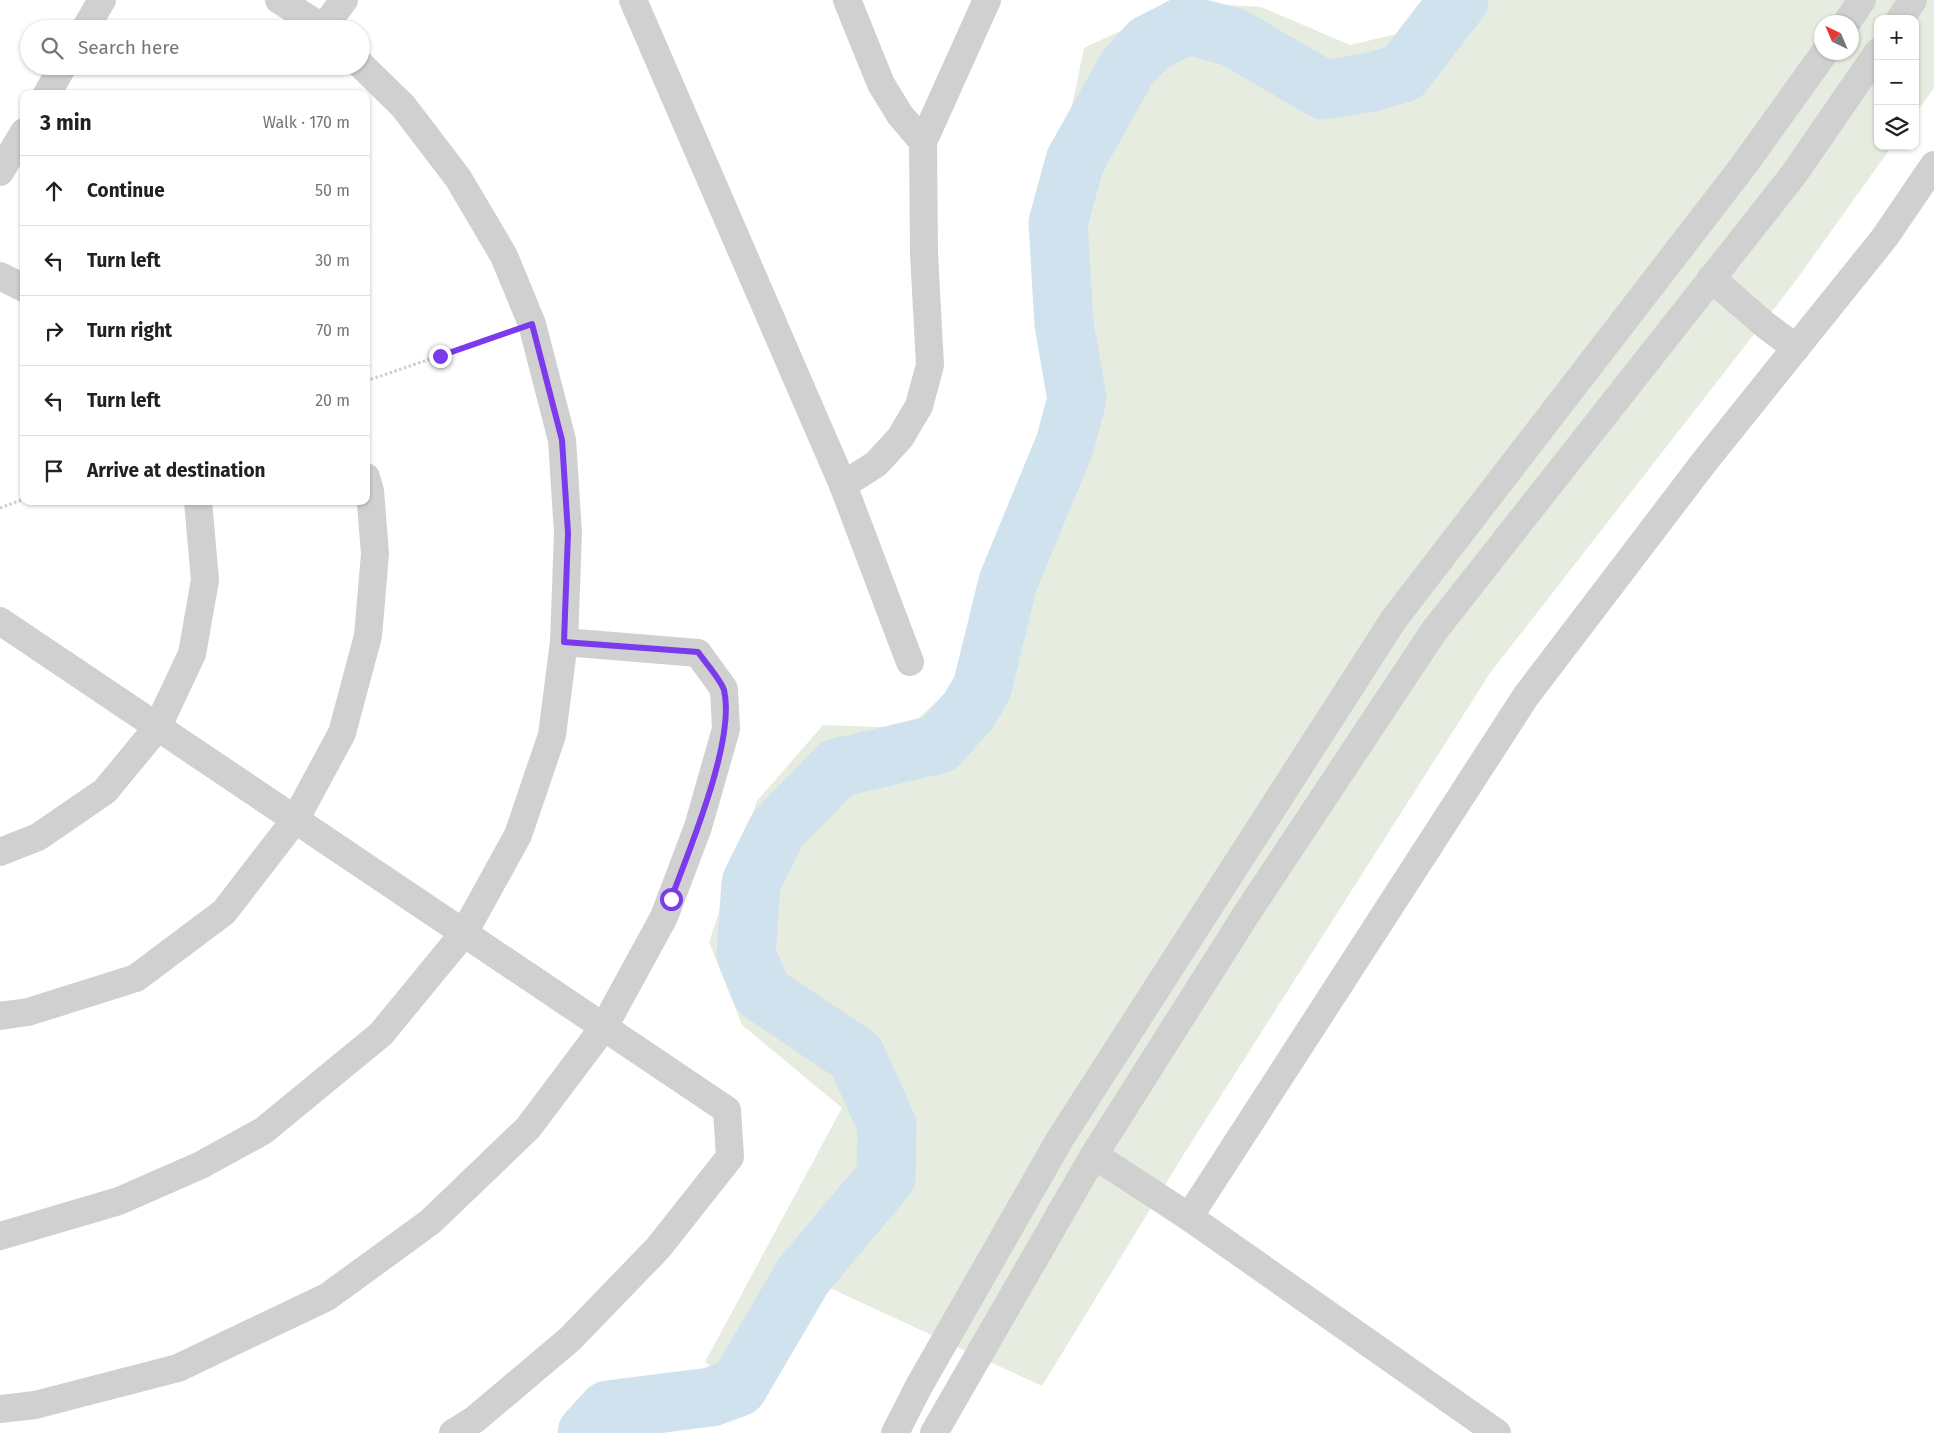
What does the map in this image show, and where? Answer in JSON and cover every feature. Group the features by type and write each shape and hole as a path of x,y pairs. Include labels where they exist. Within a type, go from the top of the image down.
{"street":[{"path":"90,20 102,0"},
{"path":"279,0 311,20"},
{"path":"330,20 344,0"},
{"path":"633,0 843,485 910,662"},
{"path":"847,0 882,84 900,115 923,142"},
{"path":"843,485 876,464 900,438 919,406 930,365 924,254 923,142 987,0"},
{"path":"1852,15 1862,0"},
{"path":"1903,15 1913,0"},
{"path":"934,1433 1094,1155 1247,913 1434,630 1794,174 1874,58"},
{"path":"895,1433 919,1386 1060,1139 1394,619 1744,165 1819,60"},
{"path":"0,1236 119,1201 201,1165 263,1131 381,1034 464,933 518,835 552,735 564,642 568,533 562,440 532,324 504,256 458,178 403,106 370,74"},
{"path":"49,90 58,75"},
{"path":"0,172 20,139"},
{"path":"1189,1217 1526,696 1705,461 1884,237 1934,166"},
{"path":"0,276 20,286"},
{"path":"1711,278 1764,324 1796,348"},
{"path":"0,1016 28,1012 136,978 224,912 294,820 342,733 368,636 375,554 370,491"},
{"path":"0,852 38,837 105,791 157,728 192,654 205,580 198,505"},
{"path":"0,621 727,1110 730,1157 658,1248 570,1339 474,1420 453,1433"},
{"path":"0,1409 36,1405 178,1368 327,1297 430,1222 528,1128 604,1028 664,917 698,827 726,729 724,689 698,652 564,642"},
{"path":"1094,1155 1189,1217 1497,1433"}],"path":[{"path":"370,380 532,324"},
{"path":"0,508 20,500"}],"shaded area":[{"path":"1426,0 1934,0 1934,88 1919,109 1919,15 1874,15 1874,150 1889,150 1794,283 1490,673 1187,1149 1042,1386 804,1276 738,1387 705,1362 842,1108 742,1025 709,942 757,801 823,725 908,728 962,678 984,619 999,532 1061,401 1040,285 1056,184 1084,48 1182,2 1261,7 1350,45 1397,34"}],"waterway":[{"path":"587,1433 608,1410 711,1397 738,1387 803,1276 886,1177 887,1125 856,1056 762,993 746,954 751,883 777,830 837,768 939,744 969,710 982,688 1008,582 1065,444 1077,399 1064,324 1058,223 1075,161 1127,68 1149,44 1186,25 1233,37 1324,90 1371,82 1403,73 1459,0"}],"route":[{"path":"440,356 532,324 562,440 568,533 564,642 698,652 724,689 726,729 698,827 671,899"}]}
